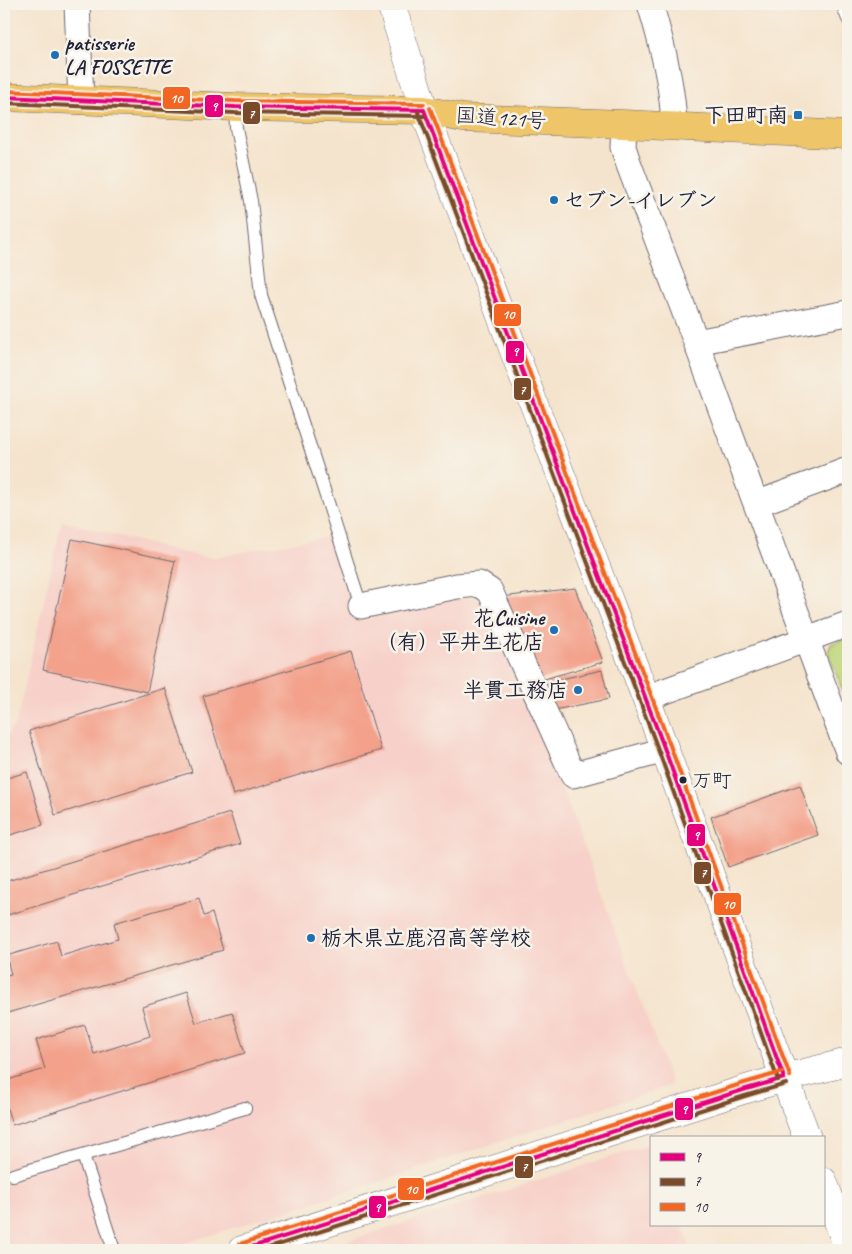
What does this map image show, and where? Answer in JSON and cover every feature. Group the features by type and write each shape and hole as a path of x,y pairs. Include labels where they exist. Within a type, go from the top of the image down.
{"highway":[{"name":"国道121号","path":"4,97 235,106 424,110 464,118 848,135"}],"street":[{"path":"77,4 81,100"},
{"path":"391,4 424,110 646,698 806,1136"},
{"path":"650,4 662,44 674,110 674,126"},
{"path":"624,124 623,147 629,165 848,752"},
{"path":"696,342 848,312"},
{"path":"756,504 848,470"},
{"path":"361,606 456,586 479,584 490,591 573,775 665,750"},
{"path":"646,698 848,624"},
{"path":"242,1250 724,1096 848,1062"},
{"path":"824,1184 848,1248"}],"lane":[{"path":"842,4 848,19"},
{"path":"235,106 236,128 251,201 261,295 361,606"},
{"path":"13,1175 245,1108"},
{"path":"83,1155 114,1250"}],"shaded area":[{"name":"栃木県立鹿沼高等学校","path":"62,521 176,551 211,558 329,536 360,621 459,598 475,598 486,604 563,791 672,1085 164,1250 4,1250 4,739 16,723"},
{"path":"650,1144 650,1226 682,1226 691,1250 320,1250"}],"green space":[{"path":"848,638 848,705 828,652 831,644"}],"building":[{"path":"72,539 175,561 147,692 43,670"},
{"name":"花Cuisine （有）平井生花店","path":"575,588 603,662 541,680 502,597"},
{"path":"351,651 381,750 233,795 203,696"},
{"name":"半貫工務店","path":"602,670 609,699 554,710 547,682"},
{"path":"165,688 192,772 55,815 29,731"},
{"path":"27,772 43,825 4,837 4,779"},
{"path":"800,785 818,835 728,867 711,817"},
{"path":"230,813 240,844 4,916 4,882"},
{"path":"199,898 204,916 212,913 223,950 4,1014 4,976 11,974 6,956 57,941 61,956 118,939 114,923"},
{"path":"186,993 196,1023 232,1012 245,1053 12,1125 4,1098 4,1081 45,1069 36,1040 85,1025 94,1054 150,1036 142,1007"}],"transit line":[{"name":"10","path":"4,91 235,101 424,104"},
{"name":"9","path":"4,97 235,107 424,110"},
{"name":"7","path":"4,103 235,113 424,116"},
{"name":"10","path":"430,108 671,748 790,1076"},
{"name":"9","path":"424,110 665,750 784,1078"},
{"name":"7","path":"418,112 659,752 778,1080"},
{"name":"10","path":"240,1244 782,1072"},
{"name":"9","path":"242,1250 784,1078"},
{"name":"7","path":"262,1250 786,1084"}],"place":[{"name":"patisserie LA FOSSETTE","path":"55,55"},
{"name":"下田町南","path":"798,115"},
{"name":"セブン-イレブン","path":"554,200"},
{"name":"花Cuisine （有）平井生花店","path":"554,630"},
{"name":"半貫工務店","path":"578,690"},
{"name":"万町","path":"683,780"},
{"name":"栃木県立鹿沼高等学校","path":"311,938"}]}
